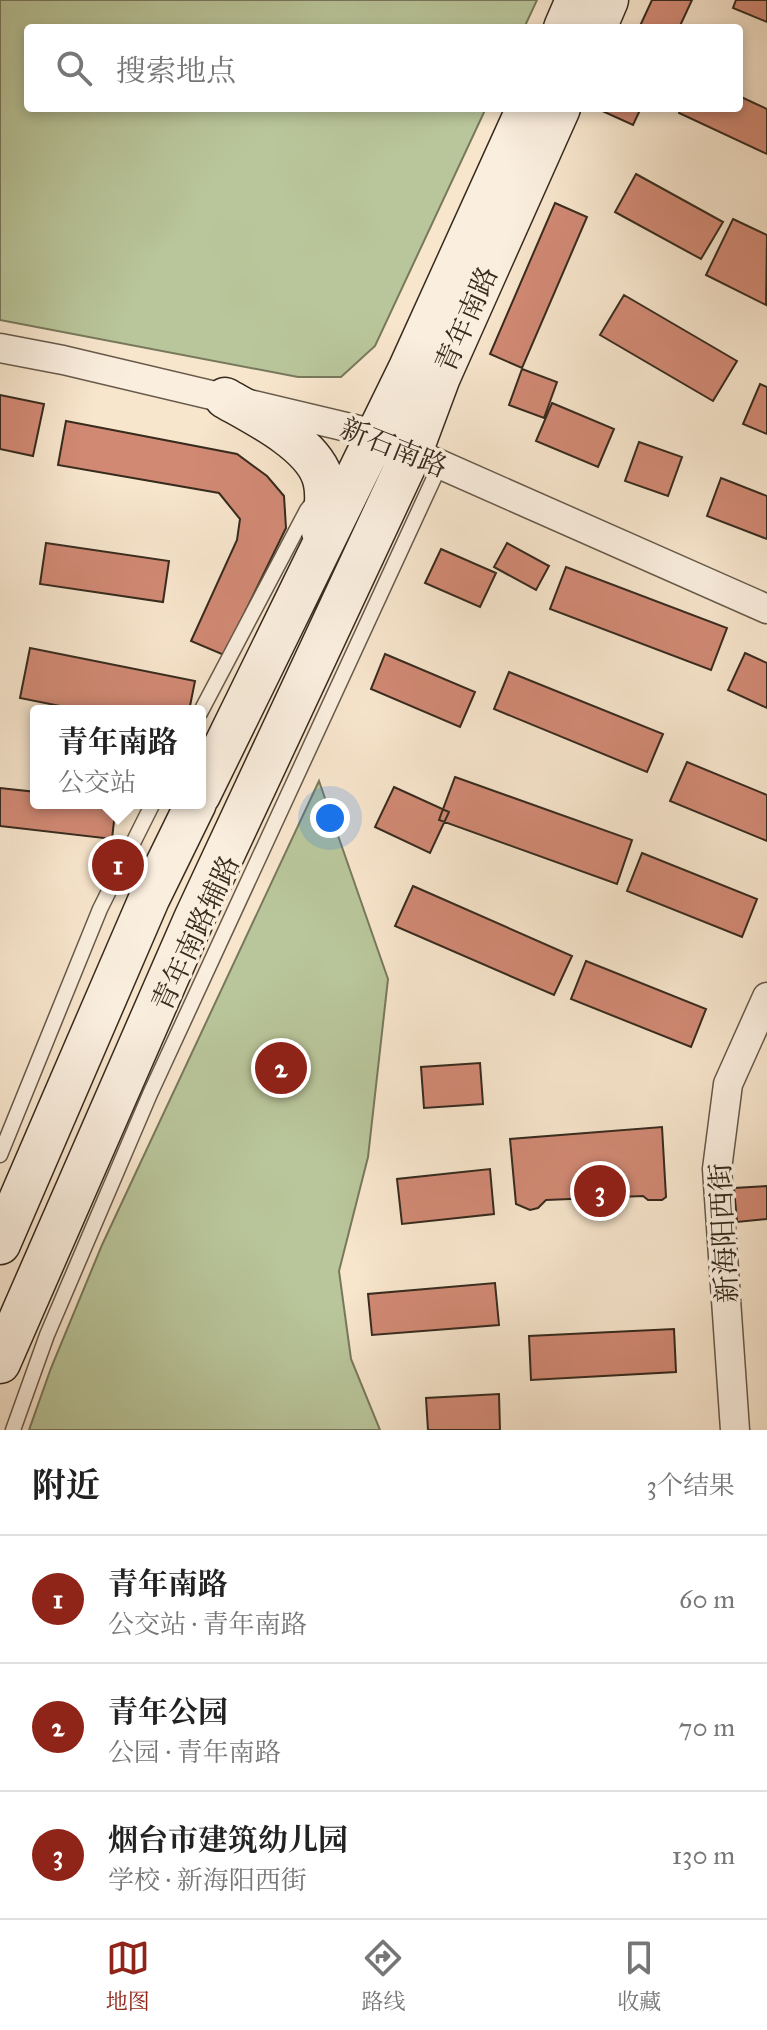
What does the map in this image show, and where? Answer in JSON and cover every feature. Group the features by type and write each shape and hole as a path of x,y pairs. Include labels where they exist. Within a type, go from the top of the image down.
{"main road":[{"path":"566,24 576,0"},
{"path":"598,24 608,0"},
{"name":"青年南路","path":"206,783 409,368 525,112"},
{"name":"青年南路","path":"0,1363 194,919 426,458 440,377 558,112"},
{"path":"225,398 299,446 319,469 325,490 319,551"},
{"path":"0,1244 149,899 193,809"}],"street":[{"name":"新石南路","path":"0,348 225,398 368,451 426,458 767,609"},
{"name":"新海阳西街","path":"735,1430 717,1169 728,1084 767,997"}],"lane":[{"path":"204,705 307,510 368,451"},
{"name":"青年南路辅路","path":"13,1430 47,1335 426,458"},
{"path":"0,1155 100,909 150,809"}],"green space":[{"path":"0,0 537,0 526,24 24,24 24,112 484,112 375,346 341,377 298,377 0,320"},
{"path":"319,781 388,979 368,1157 339,1271 351,1359 380,1430 29,1430 102,1245"}],"building":[{"path":"652,0 692,0 681,24 641,24"},
{"path":"736,0 767,0 767,22 733,8"},
{"path":"743,98 767,109 767,154 679,113 743,112"},
{"path":"604,112 639,112 633,125"},
{"path":"636,174 723,222 701,259 615,212"},
{"path":"555,203 587,217 522,368 490,354"},
{"path":"733,219 767,235 766,305 706,275"},
{"path":"624,295 737,361 713,401 600,335"},
{"path":"522,369 557,382 544,418 509,405"},
{"path":"760,384 767,387 767,434 743,424"},
{"path":"0,395 44,404 33,456 0,449"},
{"path":"552,403 614,429 598,467 536,441"},
{"path":"66,421 237,454 267,476 284,496 286,528 224,655 191,641 237,540 240,519 219,493 58,465"},
{"path":"639,442 682,457 668,496 625,481"},
{"path":"721,478 767,496 767,539 707,516"},
{"path":"46,543 169,561 163,602 40,584"},
{"path":"507,543 549,566 536,590 494,567"},
{"path":"441,549 496,573 480,607 425,583"},
{"path":"566,567 727,628 711,670 550,609"},
{"path":"30,648 195,681 190,705 55,705 20,698"},
{"path":"745,653 767,663 767,708 728,690"},
{"path":"385,654 475,692 460,727 371,689"},
{"path":"509,672 663,734 647,772 494,709"},
{"path":"687,762 767,795 767,841 670,801"},
{"path":"455,777 632,840 617,884 439,820"},
{"path":"394,787 449,812 430,853 375,827"},
{"path":"0,788 30,791 30,809 115,809 112,839 0,826"},
{"path":"642,853 757,899 742,937 627,891"},
{"path":"413,886 572,956 554,995 395,926"},
{"path":"586,961 706,1009 691,1047 571,999"},
{"path":"480,1063 483,1104 424,1108 421,1067"},
{"path":"662,1127 666,1197 662,1200 648,1200 643,1196 546,1200 538,1208 530,1210 516,1204 510,1139"},
{"path":"490,1169 494,1214 402,1224 397,1179"},
{"path":"767,1186 767,1219 737,1222 734,1188"},
{"path":"495,1283 499,1325 372,1335 368,1294"},
{"path":"674,1329 676,1372 531,1380 529,1336"},
{"path":"499,1394 500,1430 428,1430 426,1398"}],"place":[{"name":"青年南路","path":"118,865"},
{"name":"青年公园","path":"281,1068"},
{"name":"烟台市建筑幼儿园","path":"600,1191"}]}
